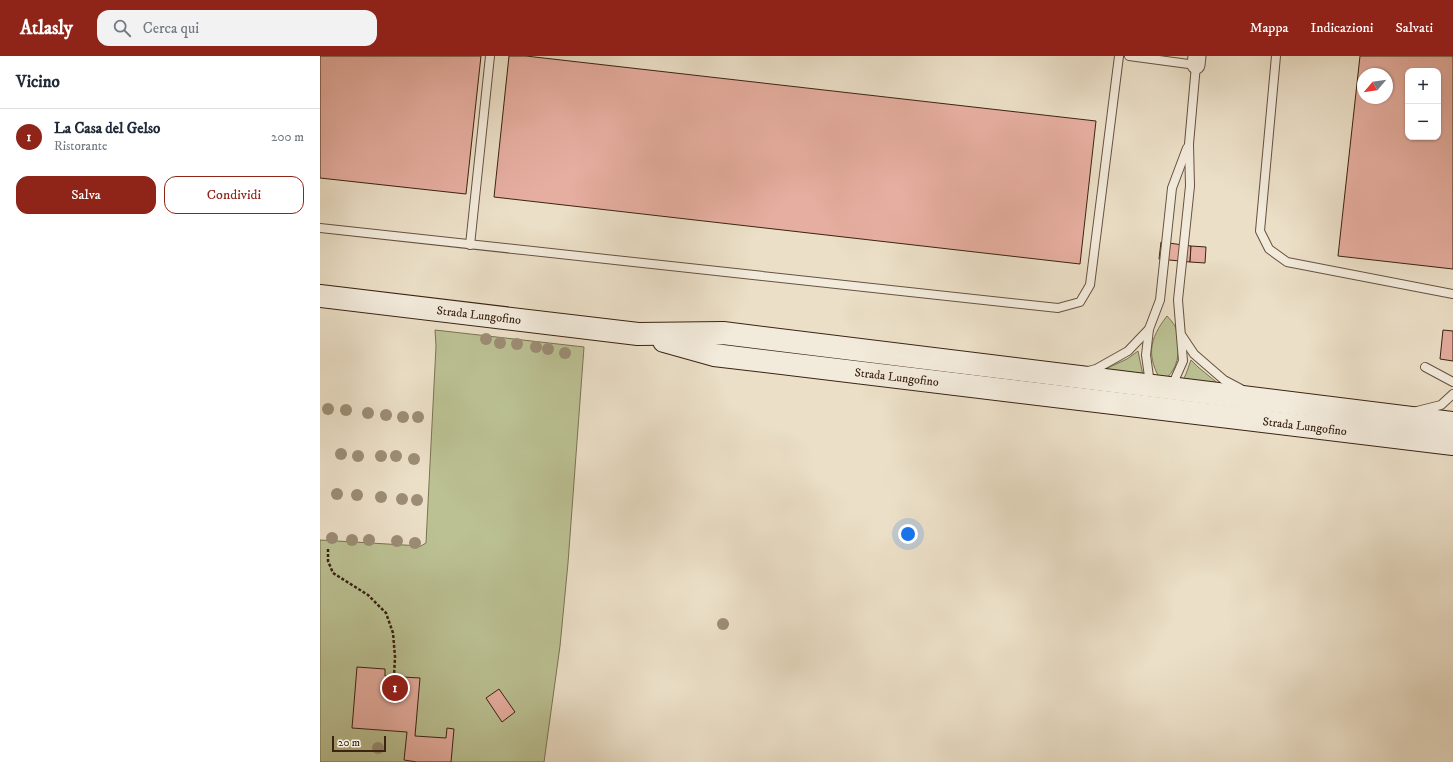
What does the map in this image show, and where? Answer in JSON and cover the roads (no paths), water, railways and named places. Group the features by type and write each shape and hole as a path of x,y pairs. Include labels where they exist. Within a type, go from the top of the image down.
{"main road":[{"name":"Strada Lungofino","path":"320,296 638,334 723,333 1070,376 1159,396 1453,444"},
{"name":"Strada Lungofino","path":"638,334 714,355 1159,396 1259,400 1453,424"}],"lane":[{"path":"470,245 490,56"},
{"path":"320,228 1058,308 1080,302 1090,285 1119,56"},
{"path":"1129,56 1196,61 1189,144 1190,186 1178,300 1184,361 1159,396"},
{"path":"1276,56 1260,231 1269,249 1287,262 1453,294"},
{"path":"1159,396 1146,355 1149,329 1160,300 1172,188 1189,144"},
{"path":"1070,376 1096,369 1128,351 1149,329"},
{"path":"1181,334 1194,354 1224,380 1259,400"},
{"path":"1425,367 1453,382"},
{"path":"1392,416 1441,406 1453,394"}],"place":[{"name":"La Casa del Gelso","path":"395,688"}]}
